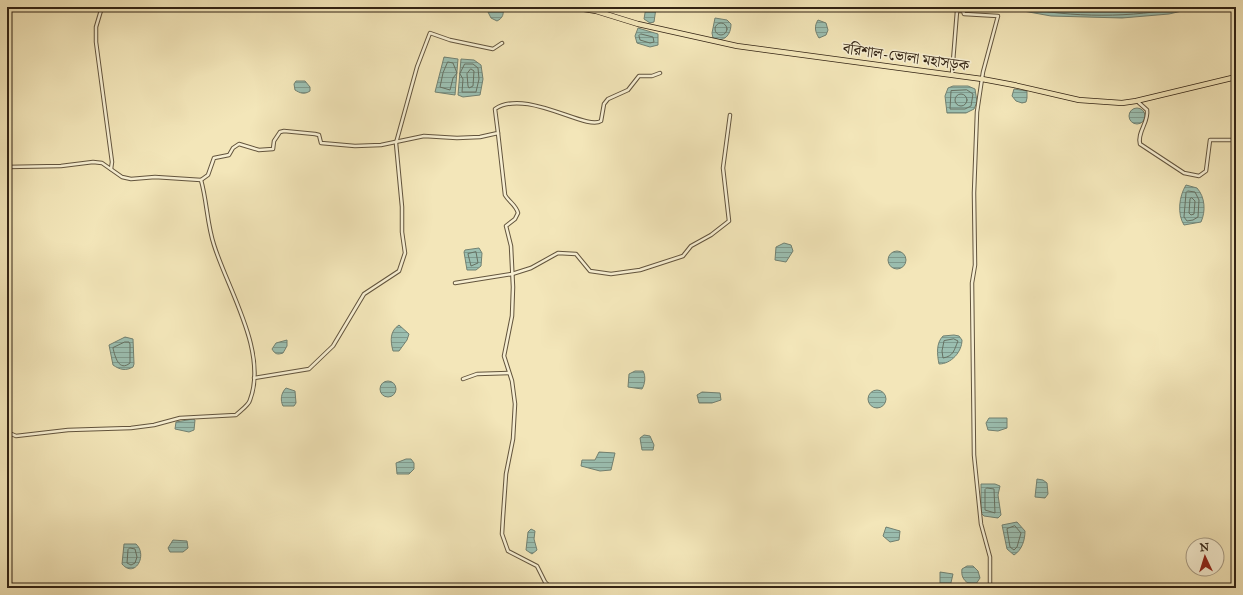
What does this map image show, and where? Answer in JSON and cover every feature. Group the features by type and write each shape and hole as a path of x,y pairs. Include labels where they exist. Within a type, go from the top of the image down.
{"highway":[{"name":"বরিশাল-ভোলা মহাসড়ক","path":"572,7 596,11 638,24 737,46 982,79 1079,100 1122,103 1136,101 1236,76"}],"street":[{"path":"102,7 96,27 96,42 111,155 111,170"},
{"path":"952,75 957,11 963,11 963,14 997,16 982,79 978,112 974,193 975,254 972,283 973,435 981,524 990,557 990,588"},
{"path":"254,378 308,369 333,346 364,294 399,271 405,253 402,232 402,207 396,143 416,67 430,33 450,40 493,49 502,43"},
{"path":"550,588 545,582 537,566 508,551 502,534 506,474 513,439 515,404 509,372 504,356 512,316 511,246 506,226 515,219 518,213 516,207 509,202 505,195 495,109 501,105 526,103 566,114 584,122 598,123 601,121 604,104 608,99 628,90 639,76 652,76 660,73"},
{"path":"1136,101 1147,110 1148,114 1141,133 1140,144 1184,173 1199,176 1206,170 1210,140 1236,140"},
{"path":"455,283 512,274 531,268 558,254 576,254 590,271 611,274 640,270 683,256 691,246 711,235 729,221 723,168 730,115"},
{"path":"7,167 61,166 93,162 102,163 122,177 131,179 155,177 201,180 208,174 214,158 229,155 236,145 239,144 259,150 273,149 274,142 280,132 319,135 322,143 326,144 362,146 396,143 424,136 457,138 480,137 498,133"},
{"path":"7,432 16,436 68,430 131,428 154,425 180,418 236,415 250,401 254,378 252,344 214,246 201,180"},
{"path":"463,379 477,374 509,372"}],"water":[{"path":"490,7 503,7 503,16 501,19 497,21 491,18 488,12"},
{"path":"646,7 656,8 654,22 650,23 644,19"},
{"path":"1001,7 1199,7 1169,14 1122,18 1051,16"},
{"path":"715,18 727,20 731,24 730,32 724,39 713,38 712,33"},
{"path":"818,20 826,23 828,30 826,35 819,38 816,29"},
{"path":"638,28 658,34 658,45 650,47 637,43 635,36"},
{"path":"444,57 458,59 455,95 435,92"},
{"path":"461,59 474,60 481,65 483,79 480,95 463,97 458,95"},
{"path":"296,81 305,81 310,87 310,91 302,93 295,90 294,84"},
{"path":"953,86 968,86 975,89 977,102 974,109 966,113 947,113 945,96 948,88"},
{"path":"1014,89 1027,91 1026,102 1022,103 1016,101 1012,96"},
{"path":"1137,108 1144,113 1145,116 1140,123 1137,124 1130,119 1129,116 1134,109"},
{"path":"1186,185 1197,188 1200,192 1204,209 1201,222 1184,225 1180,216 1180,200"},
{"path":"784,243 791,245 793,251 786,262 775,260 776,247"},
{"path":"479,248 482,253 481,266 476,270 467,270 465,250"},
{"path":"897,251 903,254 906,260 903,266 897,269 891,266 888,260 891,254"},
{"path":"399,325 409,334 407,340 399,351 393,351 391,343 392,333"},
{"path":"943,336 959,336 962,340 958,353 952,360 939,364 939,342"},
{"path":"125,337 133,339 134,364 133,367 121,369 113,365 109,345"},
{"path":"287,340 287,346 283,353 276,354 272,349 276,343"},
{"path":"635,371 643,371 645,375 642,389 628,387 629,374"},
{"path":"388,381 394,383 396,389 394,395 388,397 382,395 380,389 382,383"},
{"path":"286,388 295,391 296,403 294,406 283,406 282,397"},
{"path":"877,390 883,393 886,399 883,405 877,408 871,405 868,399 871,393"},
{"path":"702,392 720,393 721,400 712,403 699,403 697,395"},
{"path":"989,418 1007,418 1007,428 998,431 988,430 986,423"},
{"path":"193,419 195,420 194,430 189,432 175,429 176,422"},
{"path":"644,435 650,436 654,445 653,450 642,450 640,438"},
{"path":"599,452 615,453 611,470 600,471 581,466 582,460 595,460"},
{"path":"406,459 411,459 414,463 414,469 409,474 397,474 396,463"},
{"path":"1037,479 1043,480 1047,483 1048,494 1045,498 1035,497"},
{"path":"981,484 995,484 1000,486 998,495 1001,515 998,518 984,516 981,513"},
{"path":"1017,522 1025,531 1025,534 1021,548 1014,555 1007,549 1002,525"},
{"path":"886,527 900,531 899,540 890,542 883,536"},
{"path":"531,529 535,531 534,539 537,550 532,554 526,550 528,532"},
{"path":"173,540 187,541 188,548 183,552 170,552 168,548"},
{"path":"124,544 136,544 141,554 138,564 131,569 122,564"},
{"path":"967,566 973,566 978,571 980,578 976,584 968,583 963,577 962,569"},
{"path":"940,572 953,574 950,587 942,587 940,584"}]}
